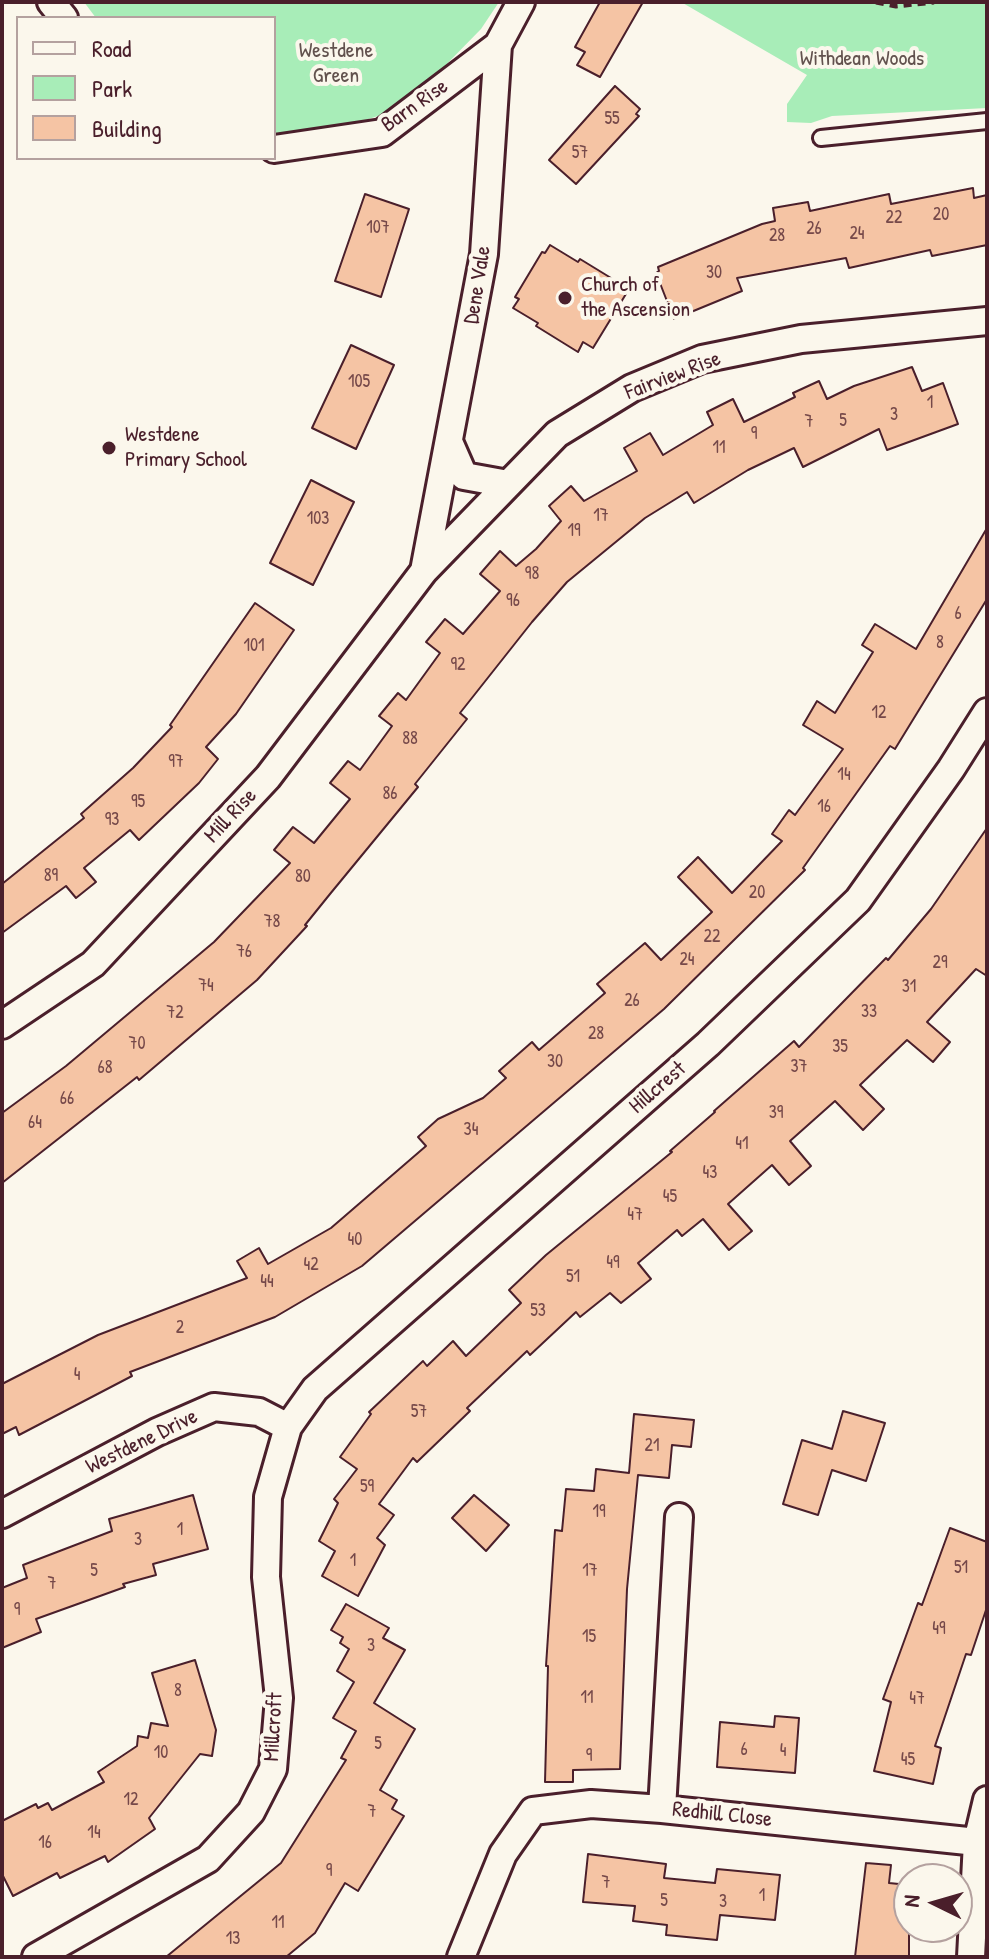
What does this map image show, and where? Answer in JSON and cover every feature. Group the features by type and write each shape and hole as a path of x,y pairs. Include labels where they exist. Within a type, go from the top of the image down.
{"street":[{"name":"Dene Vale","path":"424,571 484,254 498,45 521,2"},
{"name":"Barn Rise","path":"276,149 382,133 498,45"},
{"name":"Fairview Rise","path":"424,571 557,434 632,388 702,359 801,339 987,321"},
{"path":"450,444 464,476 508,484"},
{"name":"Mill Rise","path":"2,1025 93,964 258,788 424,571"},
{"name":"Hillcrest","path":"288,1427 315,1389 708,1044 858,900 951,769 987,712"},
{"name":"Westdene Drive","path":"2,1514 157,1432 214,1407 259,1412 288,1427"},
{"name":"Millcroft","path":"36,1957 208,1859 251,1812 273,1769 279,1698 266,1577 268,1497 288,1427"},
{"name":"Redhill Close","path":"679,1517 662,1809 977,1842"},
{"path":"971,1957 977,1842 987,1800"},
{"path":"461,1957 503,1854 533,1811 591,1804 662,1809"}],"lane":[{"path":"821,138 987,121"}],"path":[{"path":"876,2 896,6 934,2"}],"green space":[{"name":"Westdene Green","path":"84,2 499,2 481,29 434,77 384,114 344,127 276,136 276,16 94,16"},
{"name":"Withdean Woods","path":"681,2 987,2 987,108 832,116 811,123 787,122 787,104 807,75"}],"building":[{"path":"600,2 643,2 600,77 577,65 585,52 575,47"},
{"path":"615,86 640,109 636,114 639,116 576,184 549,160"},
{"path":"973,188 974,198 987,195 987,245 932,256 930,250 849,268 846,258 737,278 742,291 674,319 656,273 658,267 775,221 773,208 808,202 810,211 889,194 891,204"},
{"path":"365,194 409,209 381,297 335,281"},
{"name":"Church of the Ascension","path":"550,245 629,289 593,348 583,342 578,352 513,308 519,299 515,297 542,252 545,253"},
{"path":"351,345 394,365 356,449 312,428"},
{"path":"912,367 922,391 943,383 958,424 887,450 879,429 803,467 794,448 748,470 694,503 687,492 645,518 567,582 532,622 460,713 467,719 415,784 418,787 307,926 257,980 139,1080 137,1077 2,1183 2,1113 66,1066 214,942 290,863 274,850 293,827 314,843 350,799 330,783 348,761 360,770 392,726 379,716 398,693 406,700 440,653 426,642 445,619 463,634 500,591 480,574 500,551 516,566 536,549 561,521 549,506 571,486 584,501 637,471 624,448 650,433 663,455 713,425 707,412 733,399 744,422 795,397 793,393 819,381 827,399 854,386"},
{"path":"311,480 354,502 313,585 270,563"},
{"path":"987,528 987,599 895,749 890,746 803,868 805,870 664,1009 362,1266 275,1317 130,1372 132,1376 19,1435 16,1427 2,1434 2,1384 98,1335 247,1278 237,1261 259,1248 268,1264 331,1228 426,1146 418,1137 438,1119 483,1098 506,1078 499,1071 532,1042 539,1050 605,993 597,984 645,943 661,960 712,912 678,877 698,857 732,893 782,841 772,834 789,810 795,815 843,749 803,725 817,701 835,713 873,652 862,645 875,624 916,649"},
{"path":"255,603 294,630 236,714 206,747 218,759 199,783 139,840 130,830 84,868 96,882 76,898 66,886 2,933 2,884 84,818 81,814 133,768 172,727 170,725"},
{"path":"987,828 987,976 976,969 927,1022 950,1042 933,1062 907,1040 860,1085 884,1109 863,1130 835,1101 790,1141 811,1166 789,1185 772,1165 728,1204 752,1231 729,1250 703,1219 682,1236 677,1230 638,1263 651,1279 621,1303 610,1293 580,1317 576,1312 530,1355 527,1351 467,1408 470,1411 417,1462 413,1458 379,1504 394,1515 377,1538 385,1545 358,1596 322,1576 335,1551 319,1541 338,1503 334,1499 357,1469 340,1457 371,1414 369,1412 423,1361 427,1366 453,1341 466,1356 521,1303 509,1290 546,1255 672,1152 794,1041 799,1047 886,958 888,960 931,909"},
{"path":"843,1411 885,1423 866,1481 832,1470 818,1515 783,1504 802,1440 832,1449"},
{"path":"634,1414 694,1420 691,1447 672,1445 669,1478 638,1475 627,1589 620,1769 573,1770 573,1782 545,1782 546,1666 555,1530 562,1531 566,1489 594,1491 596,1469 629,1473"},
{"path":"193,1495 208,1549 153,1564 156,1575 123,1584 125,1587 36,1619 41,1632 2,1648 2,1588 27,1578 23,1565 112,1531 109,1519"},
{"path":"474,1495 509,1525 486,1551 452,1518"},
{"path":"950,1528 987,1542 987,1607 971,1655 966,1654 935,1746 941,1748 933,1784 874,1771 891,1702 883,1699 918,1603 922,1605"},
{"path":"346,1604 389,1628 383,1638 405,1650 374,1703 415,1729 380,1790 397,1800 392,1809 404,1816 358,1891 345,1883 315,1933 286,1957 166,1957 281,1863 346,1760 341,1758 356,1731 333,1718 354,1682 337,1671 349,1649 340,1643 343,1637 331,1630"},
{"path":"195,1660 216,1730 212,1756 200,1754 149,1818 155,1829 108,1862 105,1856 60,1878 57,1873 13,1896 2,1874 2,1821 36,1804 38,1808 48,1803 52,1810 104,1782 98,1772 137,1746 138,1736 148,1738 151,1723 168,1726 152,1673"},
{"path":"775,1716 799,1718 795,1773 717,1767 720,1722 774,1727"},
{"path":"588,1854 666,1864 664,1878 715,1883 717,1869 780,1875 775,1920 720,1915 717,1940 666,1935 667,1925 633,1921 635,1906 583,1902"},
{"path":"866,1863 891,1865 889,1883 893,1883 893,1943 909,1943 909,1957 855,1957"}],"place":[{"name":"Church of the Ascension","path":"565,298"},
{"name":"Westdene Primary School","path":"109,448"}]}
